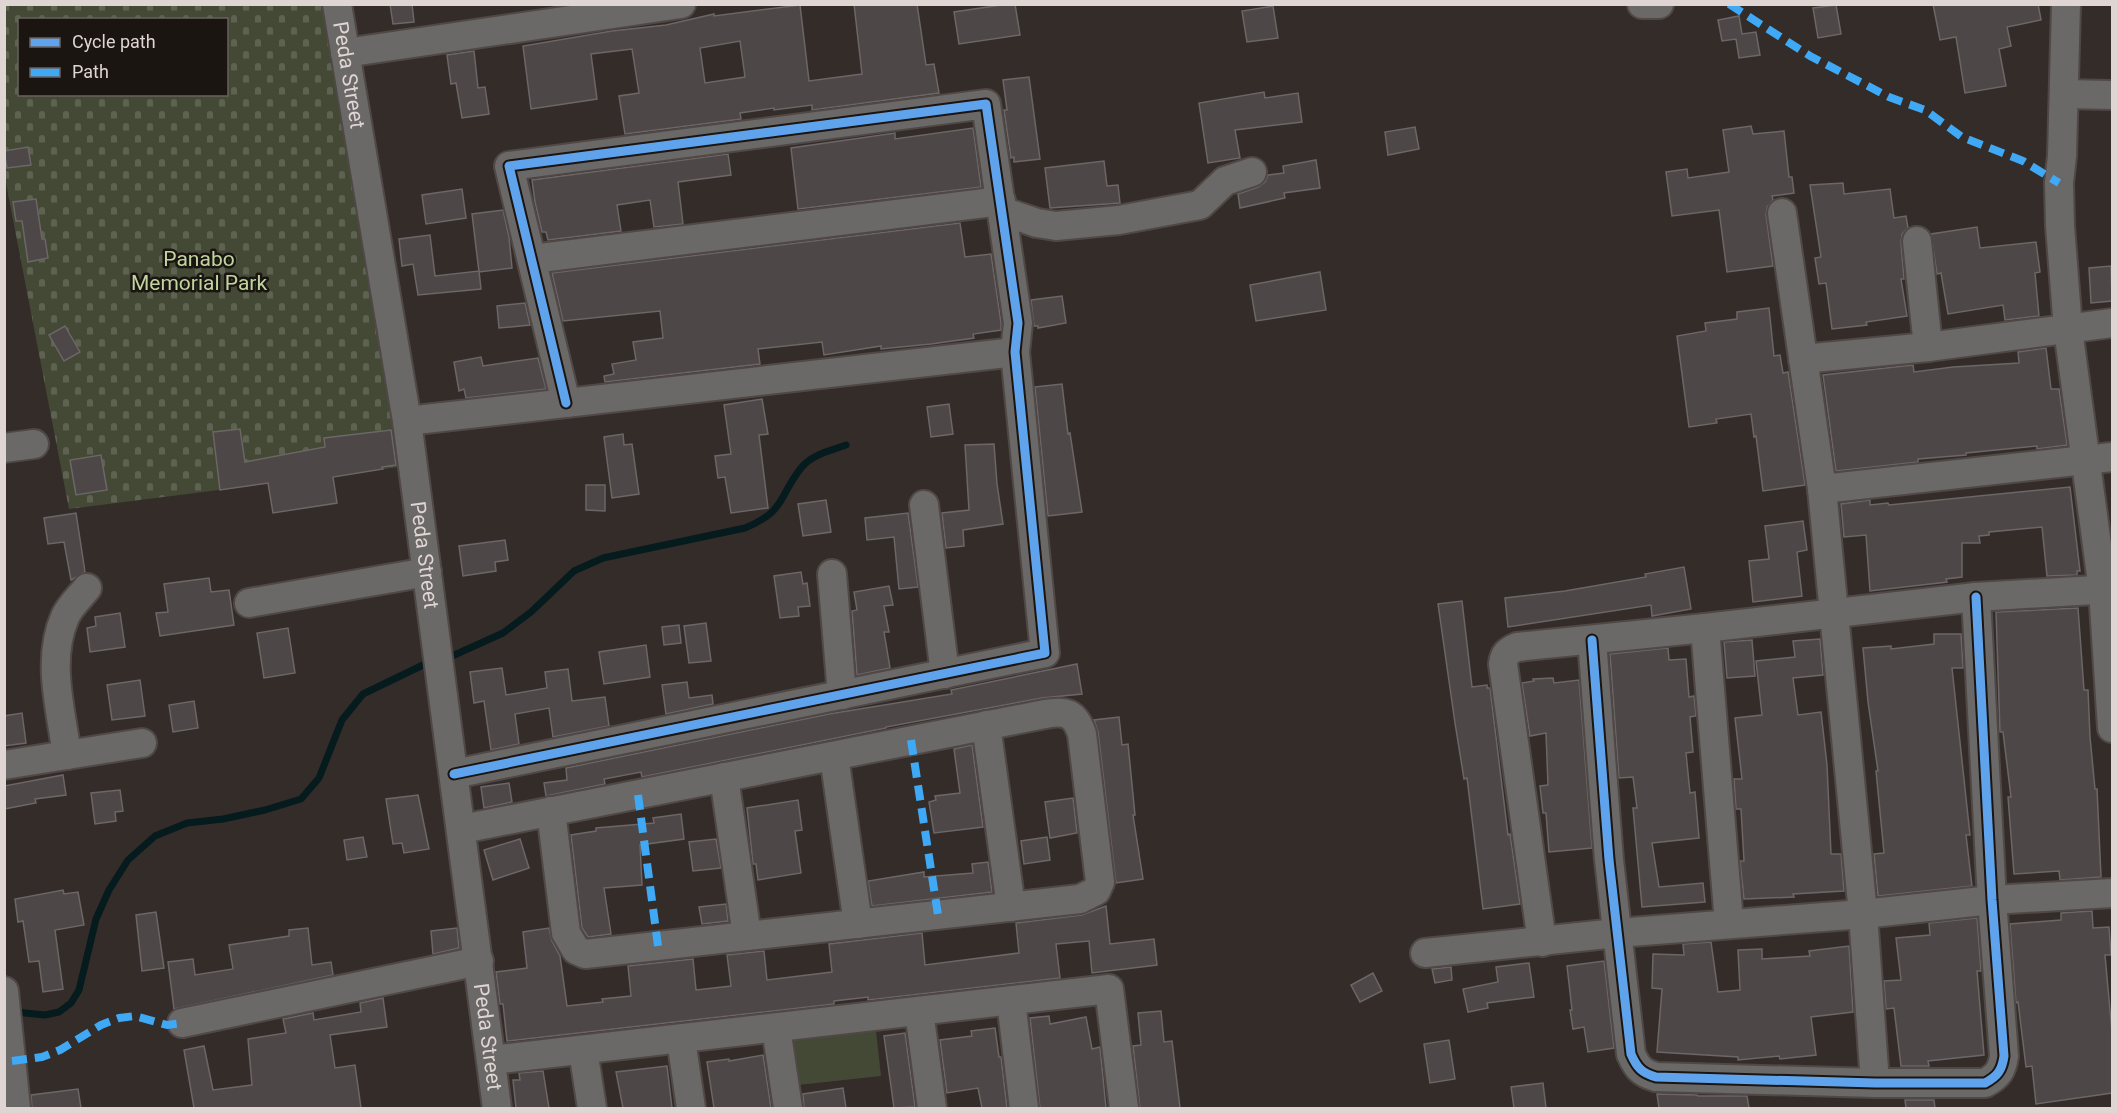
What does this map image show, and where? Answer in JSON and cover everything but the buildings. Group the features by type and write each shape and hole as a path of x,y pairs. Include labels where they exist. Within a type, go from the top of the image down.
{"street":[{"name":"Peda Street","path":"337,4 407,421 497,1108"},
{"path":"345,53 681,4"},
{"path":"1642,4 1659,4"},
{"path":"2066,4 2060,194 2068,329 2099,458 2108,590 2112,728"},
{"path":"2064,94 2112,95"},
{"path":"454,774 1045,653 1015,352 1018,323 986,104 509,166 566,403"},
{"path":"532,259 1001,206 1036,223 1056,226 1119,220 1200,205 1225,181 1252,172"},
{"path":"1782,213 1822,489 1863,914 1875,1083"},
{"path":"1917,241 1928,347"},
{"path":"1803,359 1928,347 2112,323"},
{"path":"407,421 1015,352"},
{"path":"4,448 34,444"},
{"path":"1822,489 2099,458"},
{"path":"924,505 945,674"},
{"path":"249,603 427,572"},
{"path":"832,574 842,695"},
{"path":"67,755 56,674 56,653 59,634 66,615 87,588"},
{"path":"1542,942 1503,664 1504,655 1509,650 1517,647 1976,597 2108,590"},
{"path":"1592,640 1609,860 1631,1054 1637,1068 1645,1074 1656,1077 1875,1083 1985,1083 1996,1077 2002,1068 2004,1056 1992,900 1976,597"},
{"path":"1705,628 1729,923"},
{"path":"462,829 1057,711 1069,713 1078,721 1082,734 1100,882 1096,891 1080,899 585,954 576,950 566,933 551,812"},
{"path":"986,725 1011,907"},
{"path":"4,765 142,743"},
{"path":"834,756 858,924"},
{"path":"724,777 747,936"},
{"path":"1425,953 1617,933 1863,914 1992,900 2112,893"},
{"path":"182,1023 479,962"},
{"path":"491,1060 1109,989 1124,1108"},
{"path":"4,991 16,1108"},
{"path":"1011,1001 1024,1108"},
{"path":"919,1011 932,1108"},
{"path":"776,1028 788,1108"},
{"path":"681,1038 691,1108"},
{"path":"583,1050 592,1108"}],"green space":[{"name":"Panabo Memorial Park","path":"4,5 330,5 407,466 69,509 5,178"},
{"path":"876,1031 881,1076 798,1085 792,1040"}],"waterway":[{"path":"450,657 503,633 531,612 574,571 603,558 745,528 758,522 775,509 805,463 846,445"},
{"path":"15,1012 45,1015 59,1012 71,1003 79,990 96,919 109,890 128,860 155,836 187,823 223,819 301,799 319,778 342,720 363,694 423,665"}],"marked path":[{"path":"1729,4 1810,56 1889,97 1925,110 1962,137 2023,161 2059,183"},
{"path":"911,740 938,915"},
{"path":"638,795 658,946"},
{"path":"12,1061 42,1057 60,1050 101,1025 119,1018 135,1016 167,1025 182,1023"}],"cycle path":[{"path":"454,774 1045,653 1015,352 1018,323 986,104 509,166 566,403"},
{"path":"1592,640 1609,860 1631,1054 1638,1066 1647,1074 1656,1077 1875,1083 1985,1083 1999,1072 2004,1056 1992,900 1976,597"}]}
